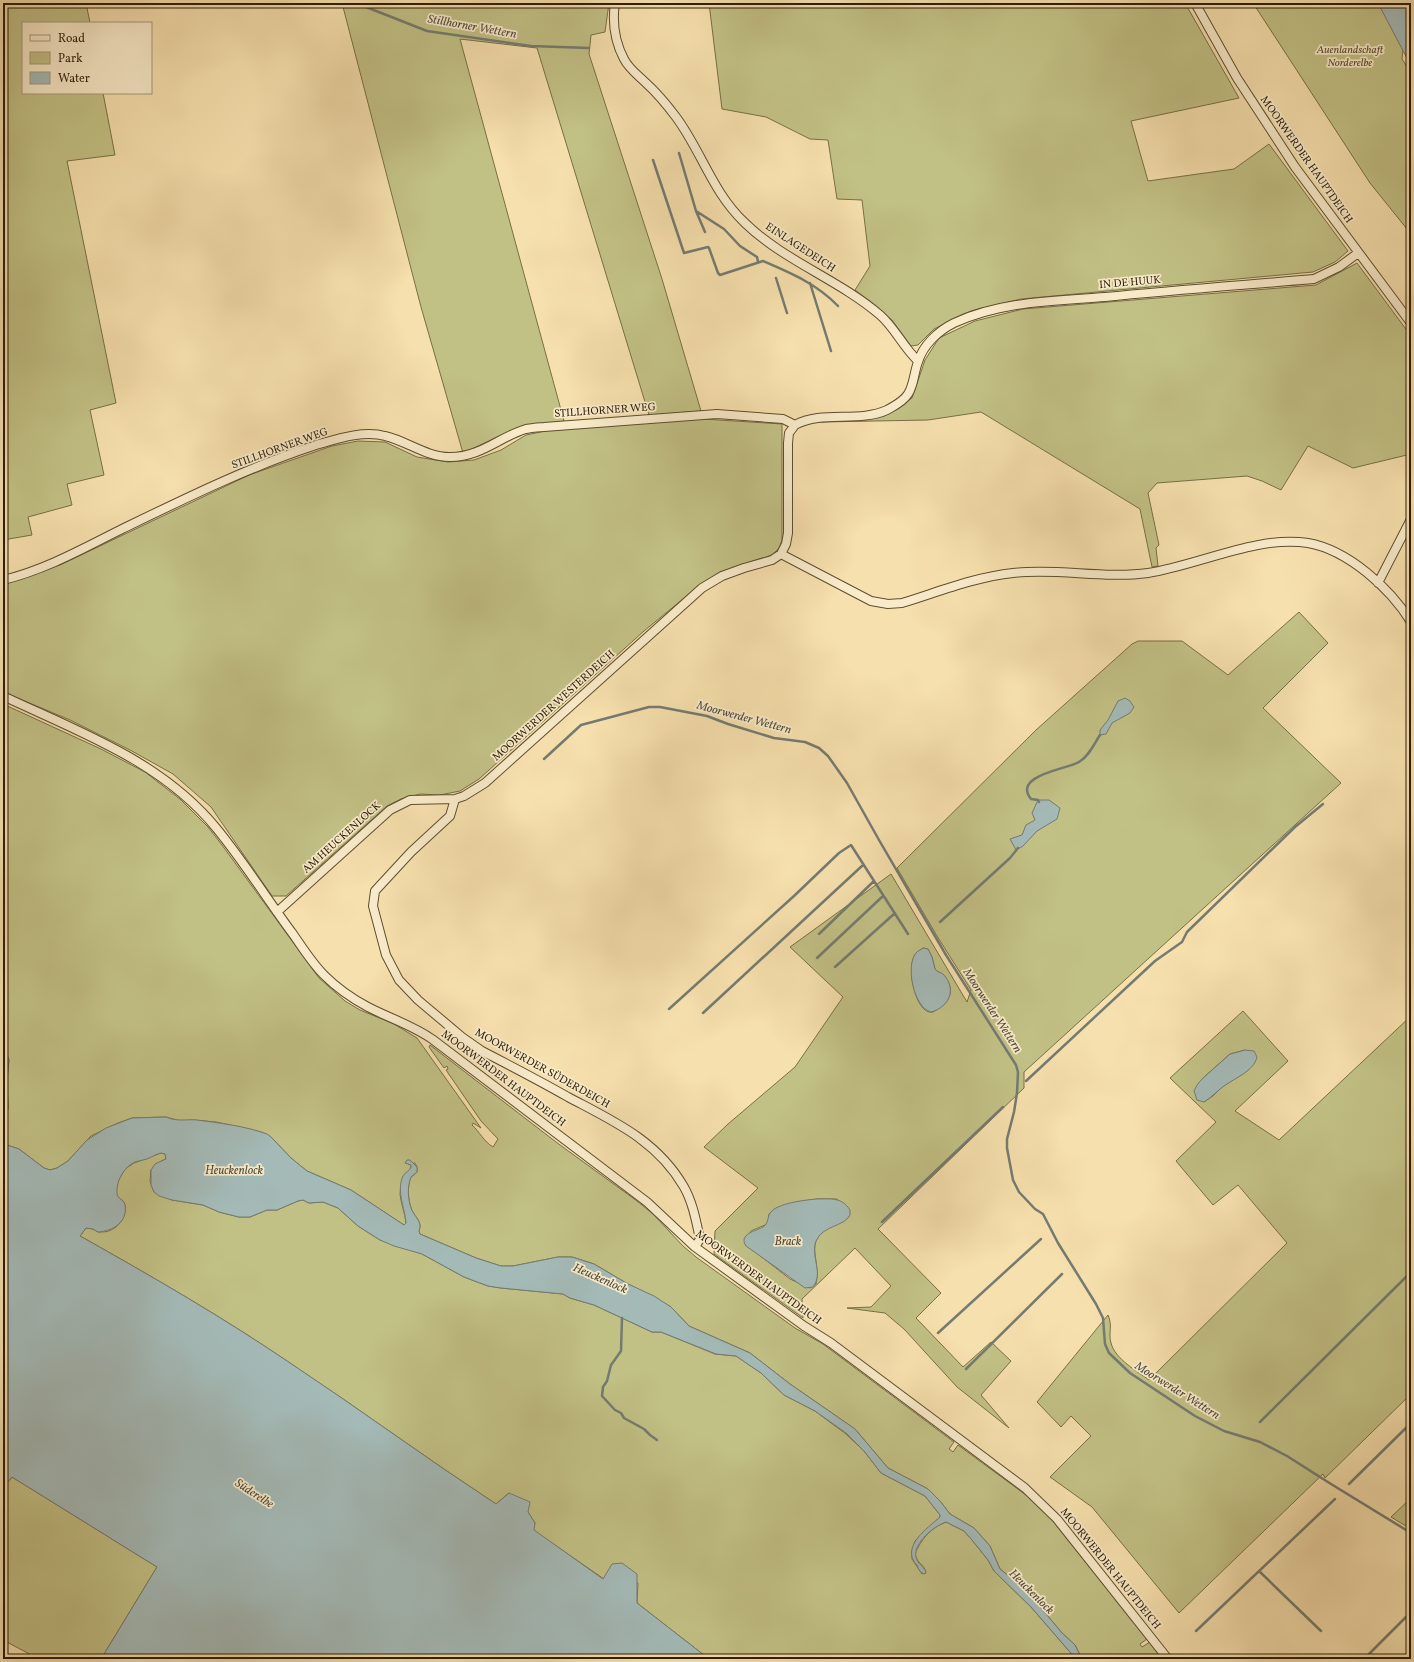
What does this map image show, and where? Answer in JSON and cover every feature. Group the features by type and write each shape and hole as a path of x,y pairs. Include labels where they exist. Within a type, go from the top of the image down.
{"street":[{"name":"EINLAGEDEICH","path":"616,3 614,35 624,60 632,70 658,95 684,128 693,141 715,186 730,207 744,222 765,240 880,314 890,324 910,354 918,361"},
{"name":"MOORWERDER HAUPTDEICH","path":"1195,3 1237,78 1295,167 1411,323"},
{"name":"IN DE HUUK","path":"918,361 926,347 943,330 954,323 997,309 1022,304 1314,279 1339,267 1358,253"},
{"path":"918,361 908,394 900,403 884,411 863,415 815,418 803,420 795,425 790,433 788,443 788,533 786,544 781,554 872,601 888,604 902,603 981,579 1012,573 1066,571 1120,575 1147,573 1277,542 1297,542 1324,547 1343,556 1378,583 1404,611 1411,622"},
{"name":"STILLHORNER WEG","path":"3,580 58,560 247,470 317,445 339,439 360,435 385,436 422,451 448,457 470,455 482,451 527,429 544,426 717,414 783,419 795,425"},
{"path":"1378,583 1411,519"},
{"name":"MOORWERDER WESTERDEICH","path":"454,799 464,796 485,783 702,588 722,576 772,560 781,554"},
{"name":"MOORWERDER HAUPTDEICH","path":"3,696 118,750 167,781 194,804 216,828 323,974 348,995 369,1007 408,1025 432,1039 647,1202 695,1248 804,1326 831,1343 1025,1488 1057,1519 1168,1659"},
{"name":"MOORWERDER SÜDERDEICH","path":"454,799 450,816 411,852 376,891 373,906 386,955 392,968 399,980 418,1000 462,1037 482,1051 614,1121 644,1140 656,1151 676,1175 688,1196 700,1239 695,1248"},
{"name":"AM HEUCKENLOCK","path":"277,912 390,810 410,800 454,799"}],"green space":[{"path":"3,3 86,3 90,22 22,22 22,94 103,94 115,155 67,161 116,403 90,410 104,475 67,484 72,505 28,517 32,535 3,540"},
{"path":"342,3 609,3 605,32 591,35 589,54 662,279 701,411 649,415 537,48 460,39 564,421 517,428 463,453 421,307"},
{"path":"709,3 1185,3 1239,98 1131,121 1148,181 1234,169 1269,144 1348,251 1335,262 1313,272 1021,299 971,311 934,329 918,345 911,346 892,320 855,290 870,266 862,200 837,199 828,140 810,139 766,117 722,109"},
{"name":"Auenlandschaft Norderelbe","path":"1253,3 1408,3 1402,59 1411,73 1411,234 1370,183"},
{"path":"1357,263 1411,336 1411,454 1353,468 1308,446 1281,490 1247,476 1157,483 1148,493 1159,545 1156,548 1158,566 1152,567 1140,509 981,412 928,420 821,422 884,416 912,398 925,360 939,338 975,321 1023,309 1316,285"},
{"path":"703,419 782,424 782,540 779,548 772,555 720,572 700,585 644,631 479,779 460,791 440,795 420,794 401,799 387,806 286,896 272,896 211,807 173,774 130,750 70,720 3,692 3,585 60,565 249,475 332,446 358,441 385,442 417,457 448,462 474,460 501,450 526,435 555,429"},
{"path":"1299,612 1328,643 1263,708 1341,783 1024,1072 1024,1088 878,1229 941,1293 916,1318 963,1367 991,1342 1011,1361 981,1395 1009,1428 957,1387 904,1329 885,1313 847,1308 871,1307 891,1286 855,1248 802,1299 803,1318 714,1254 715,1231 758,1188 704,1147 728,1124 795,1067 843,997 790,947 891,874 967,1002 971,990 897,868 1036,730 1132,644 1138,641 1182,641 1228,675","holes":["923,948 928,949 935,969 946,978 950,987 950,996 940,1007 932,1012 924,1009 919,1003 913,986 913,959 916,953","817,1199 837,1199 849,1217 823,1232 816,1241 816,1284 810,1288 790,1279 745,1244 751,1231 765,1225 768,1222 769,1214 775,1209 797,1202"]},
{"path":"3,704 101,749 145,772 180,799 208,827 222,845 319,978 345,1001 360,1010 394,1024 417,1038 481,1128 473,1123 472,1125 490,1145 493,1147 498,1139 481,1121 446,1070 448,1069 447,1066 444,1068 429,1047 430,1045 556,1142 637,1201 653,1214 683,1246 696,1257 795,1328 823,1344 954,1442 949,1449 953,1452 958,1445 1030,1498 1048,1515 1147,1639 1140,1644 1142,1647 1150,1642 1164,1659 1082,1659 1075,1645 1062,1633 1025,1589 1000,1569 990,1546 974,1528 950,1514 928,1489 888,1468 855,1429 790,1384 750,1353 689,1326 671,1307 654,1297 594,1264 572,1257 558,1257 513,1266 501,1266 476,1258 420,1234 420,1224 411,1208 408,1188 411,1177 417,1172 415,1163 408,1164 411,1165 411,1170 404,1175 400,1189 406,1223 404,1225 351,1190 307,1171 291,1158 271,1137 261,1132 216,1122 194,1120 180,1121 166,1117 132,1118 91,1136 68,1161 57,1168 50,1170 44,1168 19,1149 7,1145 3,1139 3,1124 8,1108 7,1079 9,1060 3,1045"},
{"path":"1243,1011 1288,1061 1235,1111 1279,1140 1411,1016 1411,1394 1325,1478 1323,1474 1179,1613 1092,1507 1050,1477 1091,1436 1071,1416 1061,1427 1037,1402 1108,1315 1110,1323 1110,1339 1113,1349 1127,1364 1149,1380 1287,1243 1238,1185 1213,1205 1176,1161 1216,1122 1170,1078","holes":["1245,1050 1248,1070 1222,1087 1204,1102 1202,1079 1230,1054"]},
{"path":"161,1153 165,1154 166,1159 161,1161 151,1170 150,1181 154,1192 172,1200 203,1205 219,1212 239,1217 250,1217 267,1210 277,1210 303,1200 309,1203 323,1202 338,1208 358,1226 380,1240 422,1254 464,1277 488,1286 563,1294 570,1298 594,1305 652,1332 661,1332 715,1354 736,1356 761,1373 784,1395 815,1411 846,1434 864,1451 881,1473 925,1496 940,1517 915,1541 912,1559 922,1574 926,1572 924,1567 917,1559 915,1553 927,1534 935,1527 946,1522 964,1531 988,1560 994,1571 1031,1607 1076,1659 709,1659 637,1603 638,1583 604,1579 533,1530 535,1523 528,1512 509,1493 496,1504 318,1382 215,1314 80,1236 86,1228 93,1229 98,1232 105,1232 115,1228 121,1222 125,1206 124,1202 117,1196 116,1191 118,1181 125,1169 134,1163"},
{"path":"12,1477 157,1567 101,1659 39,1659 3,1640 3,1488"},
{"path":"1411,1498 1411,1529 1391,1517"}],"water":[{"path":"1378,3 1411,3 1411,66"},
{"path":"1125,698 1130,701 1134,707 1130,713 1112,723 1106,734 1100,735 1100,730 1108,720 1118,701"},
{"path":"1038,800 1049,800 1060,808 1057,819 1037,831 1023,846 1016,850 1010,839 1022,835 1026,825 1035,820 1032,813"},
{"path":"923,948 928,949 935,969 943,974 950,985 947,1001 938,1010 931,1012 925,1009 920,1003 913,986 911,976 913,959 917,952"},
{"path":"3,1045 9,1060 7,1079 8,1109 3,1124"},
{"path":"1245,1050 1254,1051 1257,1057 1252,1066 1244,1074 1224,1086 1204,1102 1197,1100 1194,1091 1202,1079 1230,1054"},
{"path":"166,1117 232,1125 267,1134 291,1158 307,1171 351,1190 404,1225 406,1223 400,1188 403,1176 410,1170 411,1167 411,1165 405,1163 407,1160 410,1160 417,1167 417,1172 411,1177 408,1189 412,1211 420,1224 420,1234 476,1258 501,1266 513,1266 558,1257 572,1257 594,1264 628,1284 654,1296 671,1307 689,1326 750,1353 790,1384 855,1429 888,1468 928,1489 950,1514 974,1528 990,1546 1000,1569 1025,1589 1062,1633 1075,1645 1082,1659 1076,1659 1031,1607 994,1571 988,1560 964,1531 946,1522 930,1531 921,1541 916,1552 916,1557 919,1563 926,1572 925,1574 921,1572 912,1557 913,1545 921,1534 940,1517 925,1496 881,1473 864,1451 846,1433 815,1411 784,1395 761,1373 736,1356 716,1354 661,1332 652,1332 594,1305 570,1298 563,1294 488,1286 464,1277 422,1254 394,1246 380,1240 358,1226 338,1208 323,1202 309,1203 303,1200 277,1210 267,1210 250,1217 239,1217 219,1212 203,1205 172,1200 159,1196 154,1192 151,1185 151,1170 155,1164 166,1159 165,1154 161,1153 131,1164 127,1167 119,1179 117,1195 125,1205 122,1221 114,1228 104,1231 98,1232 93,1229 86,1228 80,1236 215,1314 318,1382 496,1504 509,1493 530,1502 528,1512 535,1523 534,1530 603,1579 612,1564 622,1563 637,1574 637,1603 709,1659 101,1659 157,1567 12,1477 3,1488 3,1139 7,1145 19,1149 44,1168 50,1170 57,1168 68,1161 87,1140 106,1128 132,1118"},
{"name":"Brack","path":"817,1199 831,1199 840,1201 850,1210 850,1215 843,1222 828,1229 819,1236 815,1247 817,1270 816,1282 813,1287 805,1288 746,1246 744,1239 749,1234 763,1227 767,1222 770,1213 779,1207 785,1204"}],"waterway":[{"name":"Stillhorner Wettern","path":"356,3 427,31 531,46 589,48"},
{"path":"679,153 696,211 705,232"},
{"path":"653,160 684,253 708,247 720,275 763,261 812,285 838,306"},
{"path":"696,211 724,229 740,246 757,257 758,262"},
{"path":"776,278 787,313"},
{"path":"810,283 831,351"},
{"name":"Moorwerder Wettern","path":"544,759 581,725 649,707 660,707 707,716 774,738 805,742 819,748 828,756 847,783 946,955 1016,1065 1018,1072 1017,1093 1007,1139 1007,1148 1013,1180 1019,1192 1035,1209 1043,1214 1058,1243 1096,1304 1103,1318 1105,1344 1109,1353 1130,1373 1195,1416 1224,1431 1260,1442 1287,1456 1411,1533"},
{"path":"1039,802 1038,800 1031,799 1027,791 1029,784 1044,774 1079,762 1088,753 1100,735"},
{"path":"1026,1081 1155,961 1182,942 1187,932 1295,827 1323,804"},
{"path":"669,1009 794,896 839,853 851,845 908,934"},
{"path":"940,922 1010,858 1018,848"},
{"path":"703,1013 863,865"},
{"path":"819,934 874,881"},
{"path":"817,958 883,896"},
{"path":"835,967 895,913"},
{"path":"882,1222 1003,1107"},
{"path":"938,1333 1041,1239"},
{"path":"1260,1422 1411,1272"},
{"path":"966,1369 1062,1274"},
{"path":"622,1318 621,1351 611,1365 607,1381 603,1387 602,1396 615,1410 621,1413 624,1418 644,1429 657,1440"},
{"path":"1349,1484 1411,1423"},
{"path":"1196,1631 1335,1499"},
{"path":"1259,1571 1321,1631"},
{"path":"1364,1659 1411,1612"}],"water label":[{"name":"Heuckenlock","path":"234,1171"},
{"name":"Heuckenlock","path":"600,1279"},
{"name":"Süderelbe","path":"254,1494"},
{"name":"Heuckenlock","path":"1031,1592"}]}
